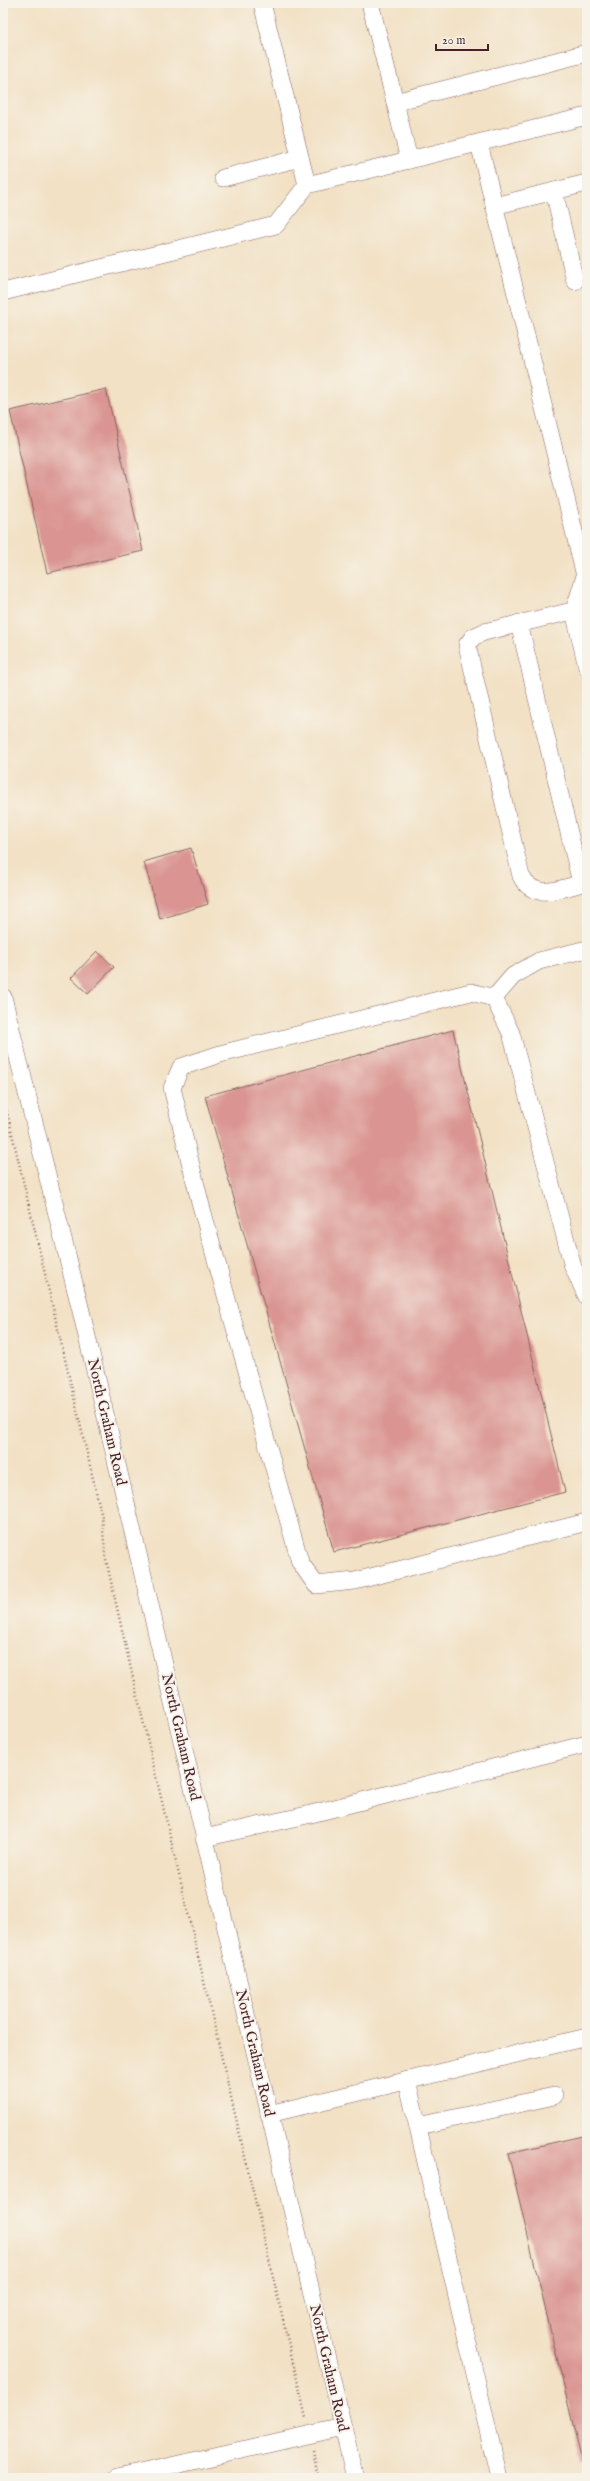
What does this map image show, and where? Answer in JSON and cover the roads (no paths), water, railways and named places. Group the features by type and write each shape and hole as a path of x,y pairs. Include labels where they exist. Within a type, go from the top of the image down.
{"street":[{"path":"262,3 307,185"},
{"path":"370,3 409,160"},
{"path":"395,102 587,53"},
{"path":"3,292 276,225 307,185 479,144 587,116"},
{"path":"479,144 585,576 580,609 587,667"},
{"path":"223,178 300,158"},
{"path":"494,206 587,183"},
{"path":"554,191 575,280"},
{"path":"519,623 584,882 544,892 534,891 525,885 521,876 467,645 473,637 519,623 580,609"},
{"path":"494,998 513,976 539,961 587,948"},
{"path":"587,1297 572,1267 511,1032 494,998 471,992 220,1054 181,1067 172,1088 202,1210 300,1562 316,1585 355,1582 587,1522"},
{"name":"North Graham Road","path":"3,997 81,1311 355,2478"},
{"path":"204,1838 307,1816 587,1744"},
{"path":"269,2114 587,2037"},
{"path":"407,2080 499,2478"},
{"path":"418,2126 554,2096"},
{"path":"118,2478 343,2427"}]}
